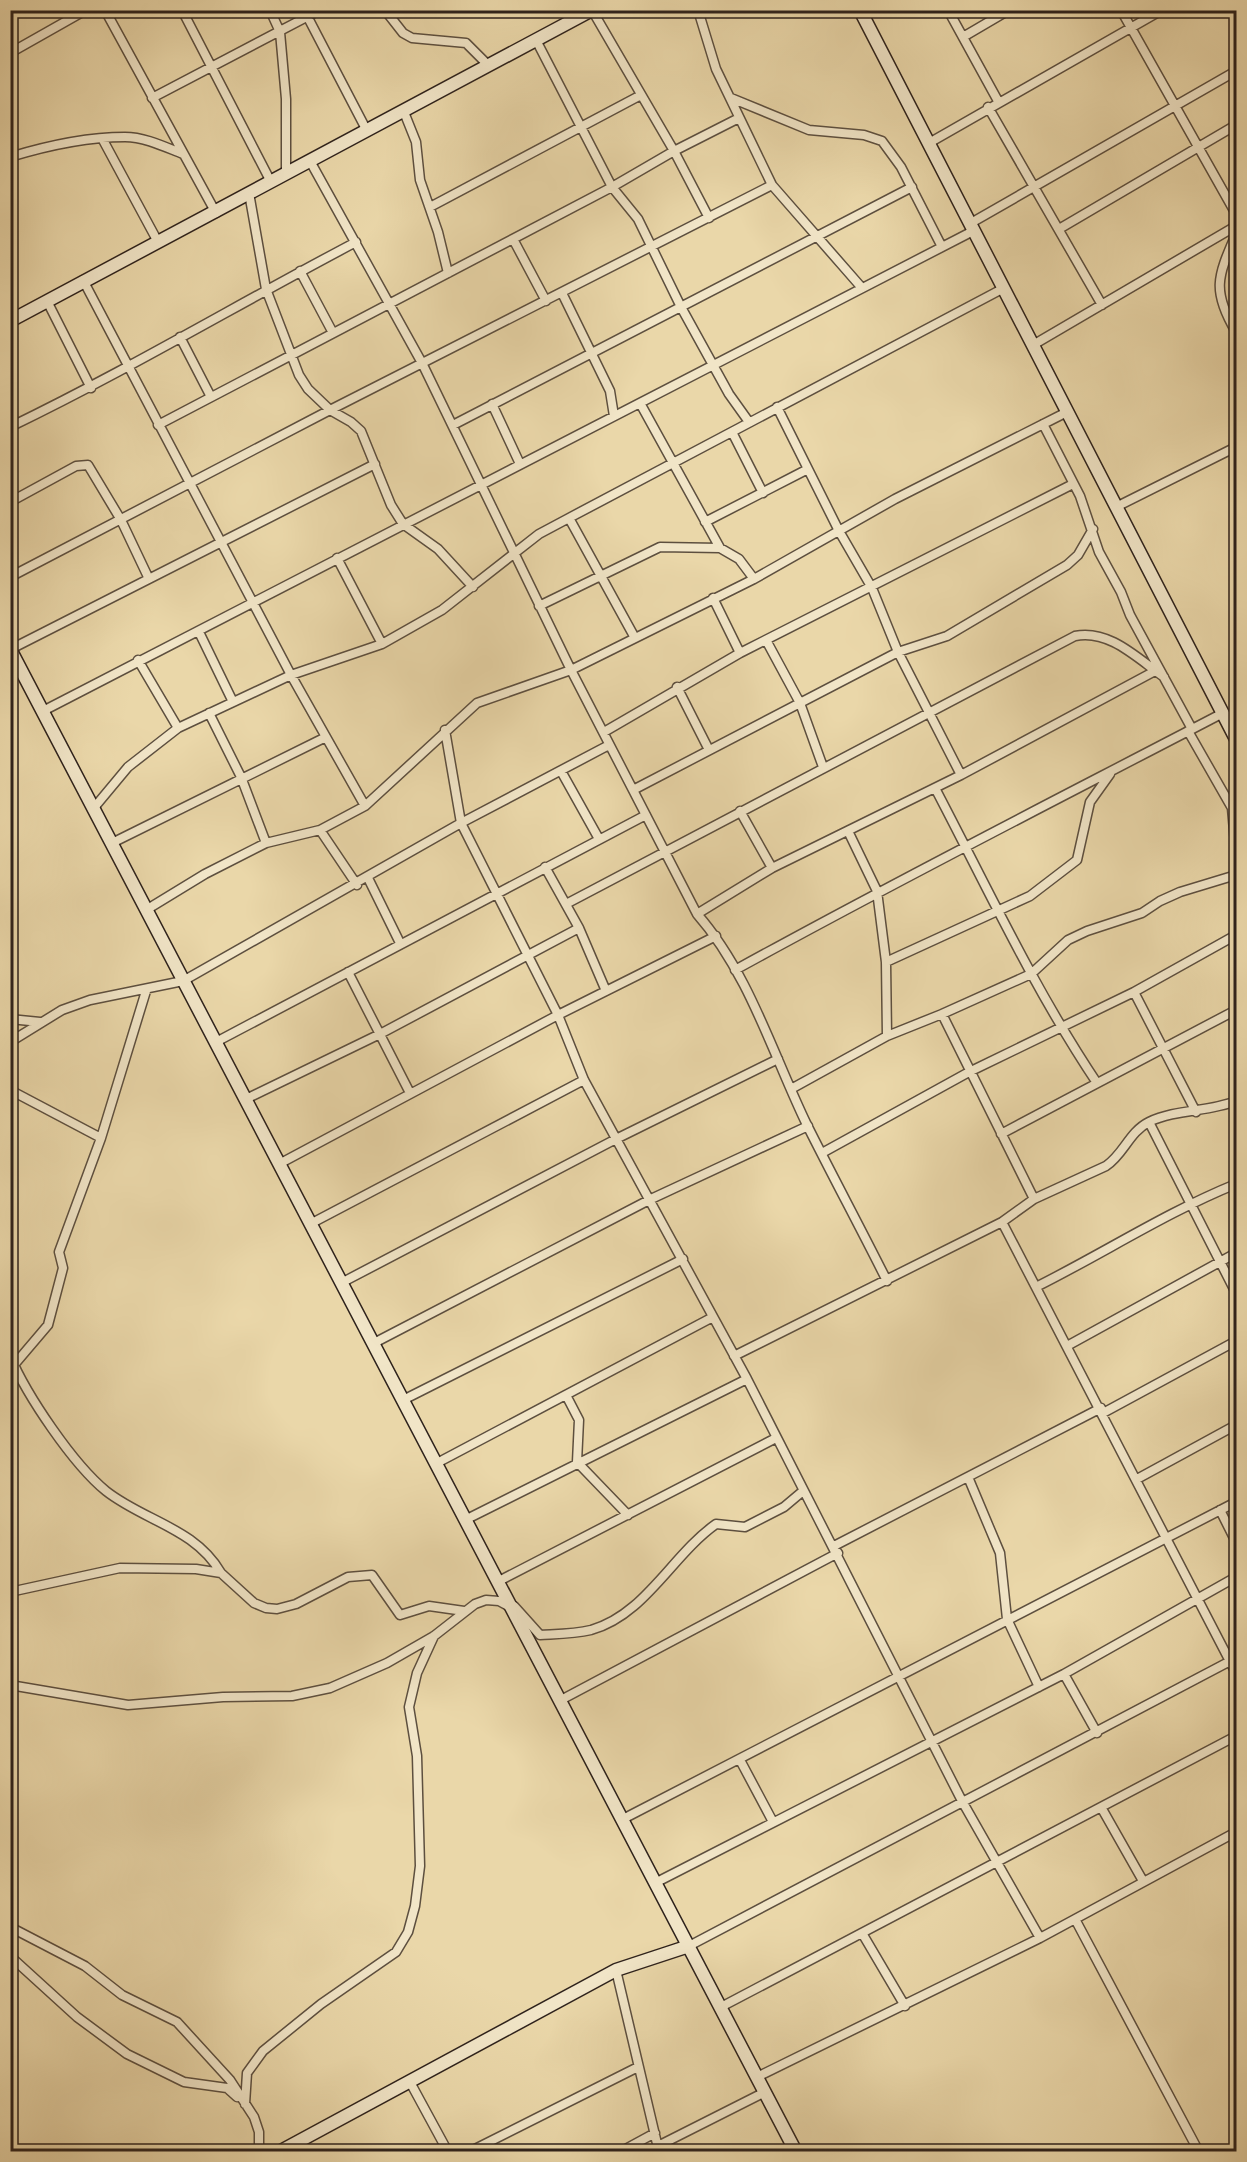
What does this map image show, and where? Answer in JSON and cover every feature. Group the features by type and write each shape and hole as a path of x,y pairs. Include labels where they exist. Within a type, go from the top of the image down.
{"street":[{"path":"11,51 86,10"},
{"path":"105,10 216,213"},
{"path":"183,10 271,182"},
{"path":"270,10 280,32 286,99 286,173"},
{"path":"152,98 280,32 306,14 320,10"},
{"path":"385,10 403,33 412,38 466,43 488,65"},
{"path":"10,321 83,280 216,213 286,173 592,10 674,151 709,218"},
{"path":"698,10 716,69 772,185 819,236 862,288"},
{"path":"860,10 1236,739"},
{"path":"948,10 998,101"},
{"path":"963,37 1009,10"},
{"path":"1121,10 1236,214"},
{"path":"929,143 998,101 1162,10"},
{"path":"306,14 368,131"},
{"path":"536,40 612,187 638,219 681,307 748,422"},
{"path":"43,711 942,247 1035,187 1236,71"},
{"path":"430,207 582,129 641,95"},
{"path":"731,98 809,130 874,137 889,148 912,187 942,247"},
{"path":"988,107 1102,305"},
{"path":"404,112 416,142 420,180 448,273"},
{"path":"158,425 739,118"},
{"path":"1059,229 1236,125"},
{"path":"10,157 39,148 126,137 144,140 183,154"},
{"path":"103,140 158,242"},
{"path":"310,161 356,242 387,304 422,363 539,606 697,914 716,936 735,970 808,1126 887,1281"},
{"path":"10,577 330,410 772,185"},
{"path":"453,425 912,187"},
{"path":"249,194 266,290 308,390 330,410 351,422 361,431 391,505 403,524 438,549 473,587"},
{"path":"1033,345 1236,226"},
{"path":"1236,234 1219,278 1223,308 1236,332"},
{"path":"513,239 546,301"},
{"path":"10,427 91,388 356,242"},
{"path":"300,271 333,333"},
{"path":"83,280 220,543 365,806"},
{"path":"93,809 128,767 178,728 291,675 382,644 442,610 515,556 539,534 1004,288"},
{"path":"562,293 593,352 610,391 614,416"},
{"path":"47,301 91,388"},
{"path":"180,337 211,397"},
{"path":"640,403 720,548"},
{"path":"492,404 520,464"},
{"path":"777,407 839,531 872,588 898,652 961,775"},
{"path":"146,910 205,874 266,843 321,830 365,806 477,703 571,670 754,579 894,499 1067,412"},
{"path":"1043,424 1073,484 1093,529 1100,552 1130,615 1232,808 1236,854"},
{"path":"732,432 764,493"},
{"path":"1116,507 1236,447"},
{"path":"10,502 82,464 88,465 121,520 149,579"},
{"path":"375,464 11,649 796,2151"},
{"path":"705,522 808,469"},
{"path":"604,732 677,687 741,653 1073,484"},
{"path":"569,518 635,638"},
{"path":"633,790 898,652 947,636 1067,565 1078,555 1093,529"},
{"path":"539,606 660,547 720,548 739,559 754,579"},
{"path":"337,558 382,644"},
{"path":"713,598 741,653"},
{"path":"199,632 233,702"},
{"path":"566,904 1075,636 1097,634 1124,648 1164,677"},
{"path":"766,640 800,703 823,767"},
{"path":"138,660 178,728"},
{"path":"697,914 772,868 961,775 1155,671"},
{"path":"677,687 709,750"},
{"path":"209,713 241,777 266,843"},
{"path":"735,970 877,891 966,848 1223,713"},
{"path":"445,730 461,823 558,1015 584,1080 651,1199 747,1379 962,1801 1040,1938"},
{"path":"112,843 241,777 326,737"},
{"path":"10,1042 62,1010 90,1000 146,991 183,981 357,885 461,823 609,745"},
{"path":"561,771 599,839"},
{"path":"886,962 997,909 1030,896 1077,860 1090,802 1112,771"},
{"path":"935,788 1031,974 1061,1028 1097,1083"},
{"path":"740,811 772,868"},
{"path":"216,1042 646,815"},
{"path":"321,830 357,885"},
{"path":"848,831 877,891 886,962 886,1036"},
{"path":"545,867 579,928 606,991"},
{"path":"791,1089 886,1036 1031,974 1068,940 1087,931 1142,913 1180,892 1236,875"},
{"path":"368,878 400,943"},
{"path":"246,1099 380,1034 579,928"},
{"path":"822,1153 969,1072 1134,992 1236,935"},
{"path":"279,1164 558,1015 716,936"},
{"path":"348,972 410,1093"},
{"path":"14,1365 48,1325 63,1268 59,1252 101,1138 146,991"},
{"path":"1134,992 1196,1112"},
{"path":"1001,1134 1236,1010"},
{"path":"942,1014 1034,1199"},
{"path":"10,1019 40,1022"},
{"path":"343,1282 616,1139 778,1059"},
{"path":"312,1223 584,1080"},
{"path":"10,1090 101,1138"},
{"path":"734,1356 1002,1222 1034,1199 1106,1166 1113,1161 1132,1134 1149,1122 1219,1108 1236,1101"},
{"path":"1149,1122 1236,1293"},
{"path":"374,1343 651,1199 808,1126"},
{"path":"1036,1287 1104,1253 1191,1202 1236,1184"},
{"path":"1002,1222 1197,1598 1233,1660 1236,1673"},
{"path":"1067,1346 1236,1253"},
{"path":"405,1399 683,1259"},
{"path":"437,1463 713,1317"},
{"path":"559,1701 968,1477 1236,1341"},
{"path":"10,1356 65,1445 106,1491 197,1544 221,1572 254,1603 266,1608 277,1609 296,1604 348,1577 372,1575 400,1615 429,1606 464,1611"},
{"path":"465,1520 747,1379"},
{"path":"566,1395 579,1420 577,1462 628,1515"},
{"path":"1137,1479 1236,1425"},
{"path":"497,1582 776,1438"},
{"path":"968,1477 1000,1553 1007,1619 1039,1687"},
{"path":"504,1595 540,1635 575,1633 602,1626 635,1604 691,1544 716,1524 745,1527 784,1507 803,1491"},
{"path":"623,1819 899,1679 1007,1619 1236,1502"},
{"path":"1220,1510 1236,1542"},
{"path":"10,1592 120,1568 196,1569 221,1572"},
{"path":"655,1883 1064,1674 1236,1577"},
{"path":"10,1685 128,1705 222,1697 292,1696 330,1688 358,1677 434,1636 464,1611 486,1600 511,1607"},
{"path":"245,2103 247,2073 263,2050 321,2004 396,1952 408,1932 415,1906 420,1866 417,1756 409,1707 417,1673 434,1636"},
{"path":"279,2151 616,1970 689,1946 1233,1660"},
{"path":"1064,1674 1097,1733"},
{"path":"721,2007 1236,1736"},
{"path":"740,1760 773,1822"},
{"path":"1101,1807 1143,1881"},
{"path":"757,2077 1040,1938 1236,1832"},
{"path":"1075,1919 1199,2151"},
{"path":"10,1927 85,1966 122,1995 177,2022 230,2080 254,2117 259,2132 259,2151"},
{"path":"862,1933 905,2006"},
{"path":"10,1956 77,2017 127,2054 184,2082 226,2088 245,2103"},
{"path":"616,1970 658,2149 765,2092"},
{"path":"469,2151 638,2067"},
{"path":"410,2082 448,2151"},
{"path":"620,2151 655,2133"}]}
